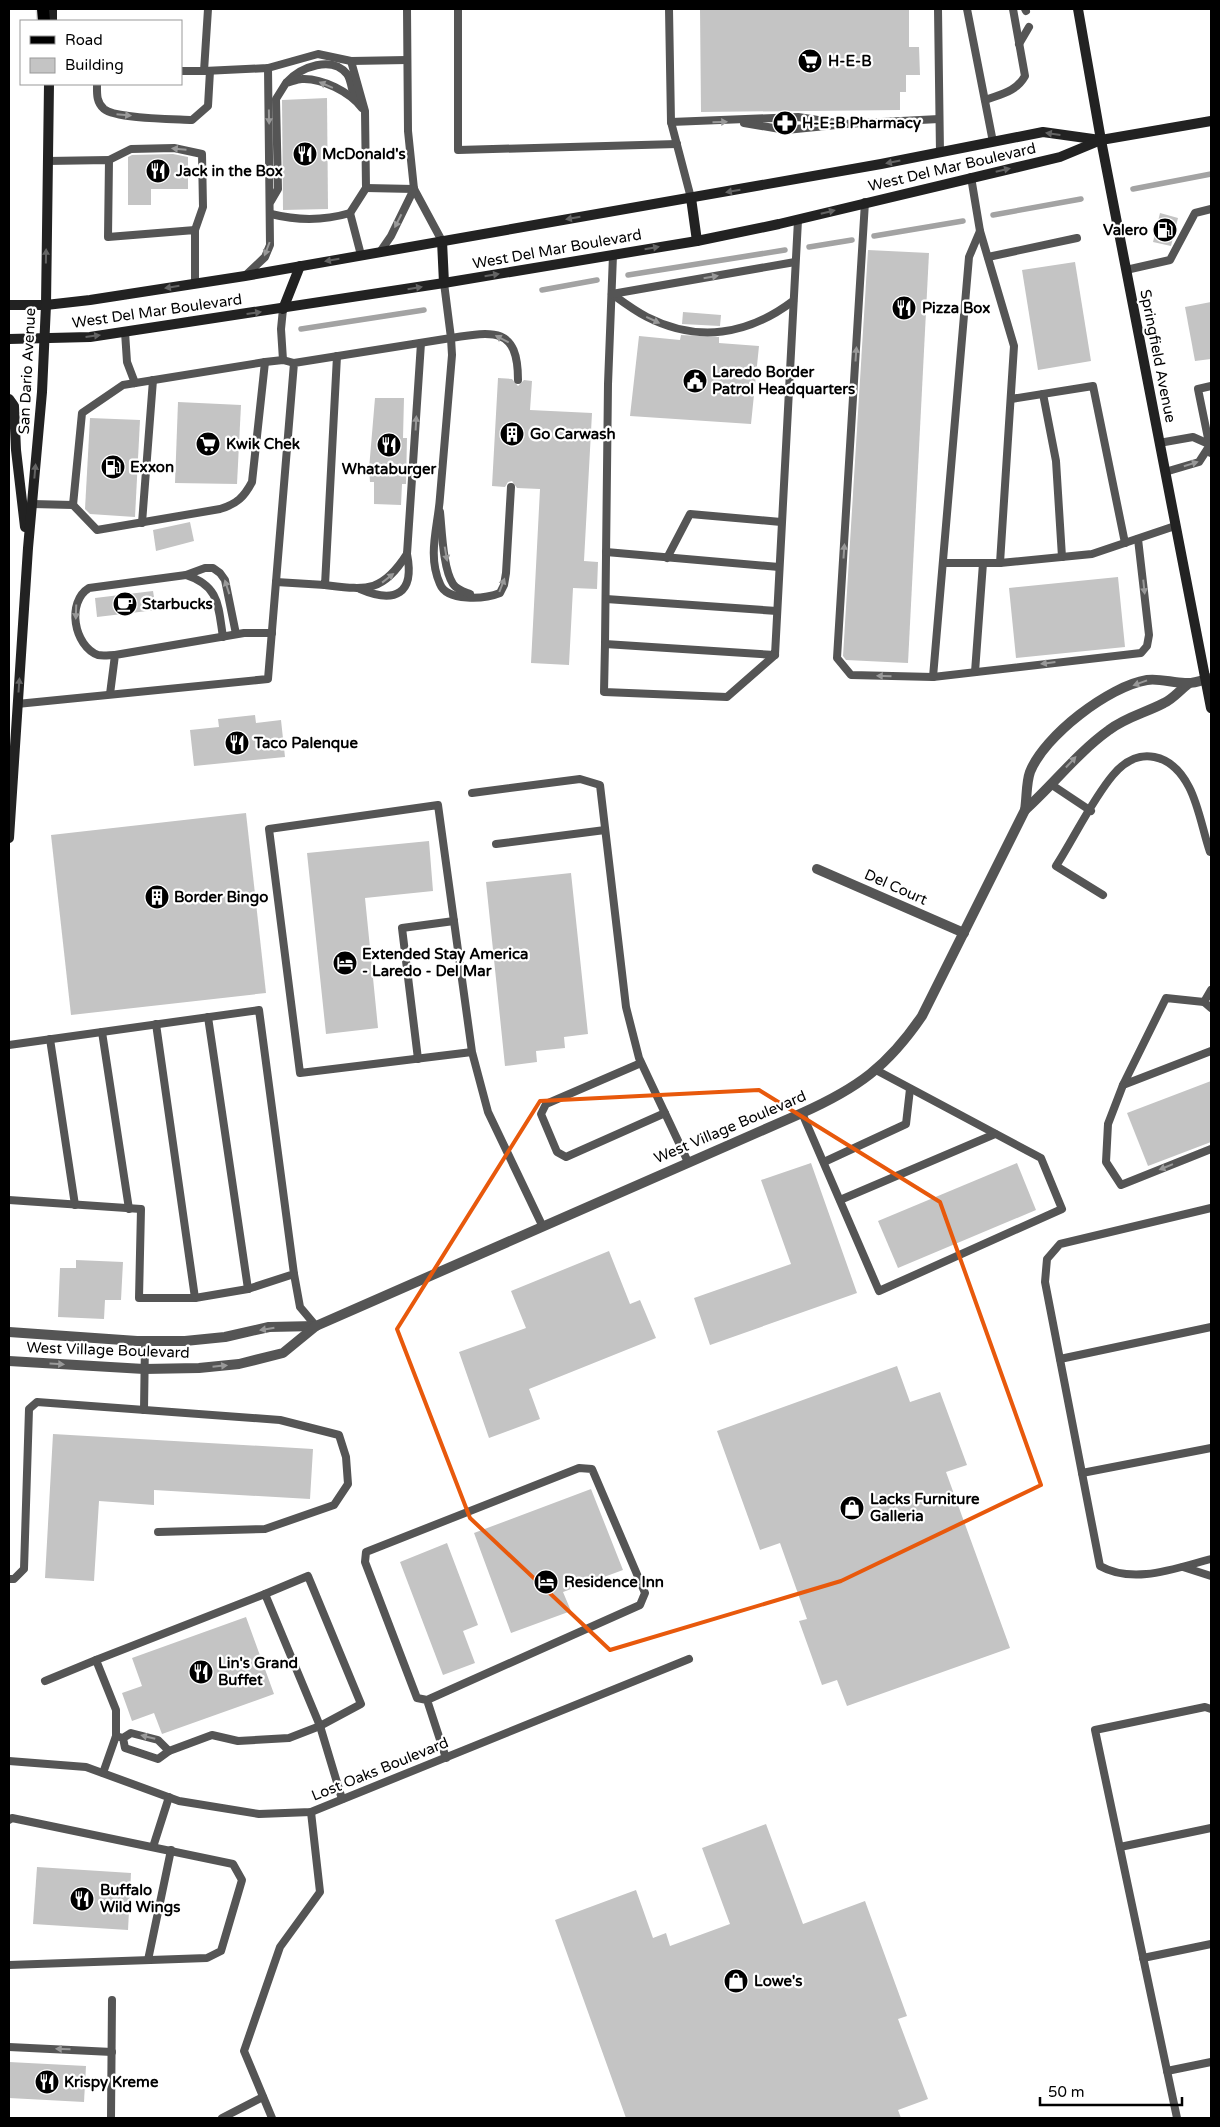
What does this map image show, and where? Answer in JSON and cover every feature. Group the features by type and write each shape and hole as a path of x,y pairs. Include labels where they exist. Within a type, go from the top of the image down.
{"main road":[{"name":"Springfield Avenue","path":"1078,9 1101,140 1175,526 1208,679 1211,708"},
{"name":"San Dario Avenue","path":"9,838 46,305 48,85"},
{"name":"West Del Mar Boulevard","path":"9,339 44,340 124,332 283,309 698,240 798,220 865,202 1060,157 1101,140 1211,121"},
{"name":"West Del Mar Boulevard","path":"9,305 46,305 245,276 442,240 691,198 940,153 1044,132 1101,140"},
{"path":"691,198 698,240"},
{"path":"442,240 444,283"},
{"path":"283,309 300,266"},
{"path":"9,399 14,406 16,450 28,548"}],"street":[{"name":"West Village Boulevard","path":"9,1361 144,1369 239,1364 283,1353 316,1326 542,1225 802,1113 854,1087 876,1070 903,1043 922,1016 1025,810 1030,773 1043,751 1067,726 1095,704 1117,692 1148,680 1188,684 1208,679"},
{"name":"West Village Boulevard","path":"1025,810 1052,785 1068,764 1092,742 1127,718 1165,703 1188,684"},
{"name":"Del Court","path":"817,869 964,933"},
{"name":"West Village Boulevard","path":"9,1332 145,1341 185,1341 225,1337 269,1328 316,1326"}],"lane":[{"path":"97,85 97,99 103,109 116,115 192,120 208,106 208,9"},
{"path":"406,9 408,131 414,188 442,240"},
{"path":"458,9 458,150 677,144"},
{"path":"669,9 672,122 691,198"},
{"path":"938,9 940,153"},
{"path":"967,9 993,142"},
{"path":"985,100 1011,91 1019,86 1025,76 1013,9"},
{"path":"1019,44 1029,27"},
{"path":"182,70 207,71 268,68 318,54 351,61 407,60"},
{"path":"271,214 296,220 329,219 350,213 366,188 365,111 351,61"},
{"path":"271,201 278,189 276,99 295,73 324,63 338,67 348,75 354,97 365,111"},
{"path":"245,276 265,257 270,245 268,68"},
{"path":"286,83 301,78 319,82 354,97"},
{"path":"672,122 737,121 798,117 844,124"},
{"path":"737,121 773,129 804,129 844,124 939,119"},
{"path":"47,161 109,160 131,149 174,148 191,150 202,154 202,207 195,230 195,284"},
{"path":"109,160 108,237 195,230"},
{"path":"971,177 980,231 1014,346 1000,563"},
{"path":"366,188 414,188"},
{"path":"380,252 414,188"},
{"path":"865,202 837,658 851,675 933,677 1141,652 1148,646 1149,635 1138,539"},
{"path":"1126,270 1170,260 1195,213 1211,209"},
{"path":"350,213 361,255"},
{"path":"613,255 604,692 727,697 775,655 798,220"},
{"path":"933,677 969,257 980,231"},
{"path":"988,257 1077,238"},
{"path":"612,294 795,262"},
{"path":"444,283 452,355 440,505 432,546 440,584 446,593 458,596 493,596 500,593 504,585 512,487"},
{"path":"612,294 647,317 669,327 720,333 745,328 775,315 793,301"},
{"path":"283,309 281,329 283,360"},
{"path":"124,332 127,362 135,383"},
{"path":"73,505 82,413 123,385 265,362 283,360 294,363 451,338 491,334 505,338 515,347 518,359 518,380"},
{"path":"276,582 360,589 378,597 388,597 400,592 407,584 409,576 408,554 421,343"},
{"path":"325,585 337,356"},
{"path":"32,504 73,505 97,530 220,510 234,505 245,496 252,482 265,362"},
{"path":"17,704 268,679 294,363"},
{"path":"142,523 152,380"},
{"path":"1011,399 1093,386 1125,543"},
{"path":"1211,386 1198,389 1211,448"},
{"path":"1043,394 1056,461 1062,557"},
{"path":"1159,443 1193,437 1211,448"},
{"path":"1165,472 1200,462 1211,448"},
{"path":"440,505 443,540 453,584 461,591 476,596"},
{"path":"667,558 690,514 781,522"},
{"path":"942,563 1000,563 1092,554 1175,526"},
{"path":"606,552 779,567"},
{"path":"360,589 380,584 391,576 408,554"},
{"path":"975,672 983,563"},
{"path":"236,634 229,592 220,573 213,568 204,568 186,574 89,588 82,592 77,599 74,609 79,634 98,655 115,655 236,634 272,633"},
{"path":"186,574 200,579 210,587 216,597 223,637"},
{"path":"606,599 777,611"},
{"path":"605,644 775,655"},
{"path":"110,694 115,655"},
{"path":"1103,895 1056,866 1114,774 1135,758 1152,755 1172,764 1189,787 1211,853"},
{"path":"472,793 580,779 600,785 626,1008 641,1063 688,1162"},
{"path":"1052,785 1091,811"},
{"path":"472,1052 300,1073 269,829 438,805 472,1052 488,1112 542,1225"},
{"path":"496,844 605,830"},
{"path":"418,1059 402,928 454,922"},
{"path":"1204,1002 1211,990"},
{"path":"1211,1008 1204,1002 1166,998 1123,1086 1108,1124 1106,1162 1121,1185 1211,1148"},
{"path":"9,1044 258,1010 300,1308 316,1326"},
{"path":"208,1017 248,1289"},
{"path":"156,1024 195,1298"},
{"path":"102,1032 128,1208"},
{"path":"50,1038 75,1205"},
{"path":"1123,1086 1211,1051"},
{"path":"641,1063 546,1104 541,1114 557,1152 566,1156 665,1113"},
{"path":"802,1113 879,1291 1062,1210 1041,1158 876,1070"},
{"path":"824,1162 906,1124 910,1089"},
{"path":"840,1200 995,1134"},
{"path":"9,1200 141,1210 139,1298 195,1298 248,1289 294,1274"},
{"path":"1211,1208 1060,1244 1047,1259 1045,1282 1100,1566 1113,1573 1146,1575 1211,1559"},
{"path":"1060,1359 1211,1327"},
{"path":"144,1410 145,1341"},
{"path":"9,1579 14,1579 24,1569 29,1409 38,1402 280,1420 339,1435 346,1458 348,1484 334,1505 265,1530 158,1532"},
{"path":"1082,1473 1211,1448"},
{"path":"579,1468 592,1469 645,1593 640,1605 427,1700 417,1698 364,1562 366,1552 579,1468"},
{"path":"1183,1567 1211,1576"},
{"path":"44,1681 96,1660 265,1594 308,1576 360,1704 320,1726 289,1738 238,1741 212,1735 169,1750 158,1759 125,1748 120,1737 116,1710 96,1660"},
{"path":"265,1594 320,1726 342,1799"},
{"name":"Lost Oaks Boulevard","path":"9,1761 86,1767 169,1798 259,1814 310,1812 689,1659"},
{"path":"427,1700 446,1758"},
{"path":"1177,2118 1095,1730 1205,1707 1211,1709"},
{"path":"103,1773 120,1737 131,1733 158,1740 169,1750"},
{"path":"152,1847 169,1798"},
{"path":"272,2118 244,2051 280,1947 320,1892 310,1812"},
{"path":"9,1820 12,1818 232,1864 242,1880 222,1951 207,1958 9,1965"},
{"path":"1120,1847 1211,1828"},
{"path":"148,1960 172,1850"},
{"path":"1143,1958 1211,1944"},
{"path":"111,2118 112,2000"},
{"path":"9,2047 112,2052"},
{"path":"1167,2071 1211,2062"},
{"path":"222,2118 263,2097"}],"highlighted area":[{"path":"759,1090 940,1202 1041,1485 841,1581 610,1650 470,1518 397,1329 540,1101"}],"building":[{"name":"H-E-B","path":"700,9 909,9 909,47 919,47 920,75 906,75 906,92 900,92 900,110 701,112"},
{"name":"McDonald's","path":"327,98 328,209 283,210 282,100"},
{"name":"Jack in the Box","path":"173,154 188,157 188,189 151,189 151,205 128,205 128,157 132,155"},
{"name":"Valero","path":"1160,213 1178,218 1171,246 1153,242"},
{"path":"868,250 929,253 908,663 846,660 843,656"},
{"path":"1075,262 1091,361 1038,370 1022,270"},
{"path":"1211,302 1211,359 1195,361 1185,307"},
{"path":"683,312 721,315 720,326 682,324"},
{"name":"Laredo Border Patrol Headquarters","path":"681,335 719,337 719,343 759,346 751,424 630,416 639,336 680,340"},
{"path":"498,378 512,379 518,386 524,380 532,381 530,410 592,413 584,561 598,562 597,589 573,588 569,665 531,663 540,489 517,488 512,481 508,482 505,487 492,486"},
{"name":"Whataburger","path":"375,398 404,398 403,438 407,438 406,484 402,484 401,505 374,504 374,482 370,482 369,469"},
{"name":"Kwik Chek","path":"178,402 241,405 237,484 175,483"},
{"name":"Exxon","path":"90,418 140,420 135,517 90,514 85,509"},
{"path":"190,522 194,541 156,551 153,530"},
{"path":"1118,577 1125,647 1016,658 1009,588"},
{"name":"Starbucks","path":"153,591 156,610 97,617 95,598"},
{"name":"Taco Palenque","path":"255,715 256,723 281,720 285,757 194,766 190,730 219,727 218,719"},
{"name":"Border Bingo","path":"246,813 266,993 71,1015 51,835"},
{"name":"Extended Stay America - Laredo - Del Mar","path":"429,841 433,891 365,898 378,1028 326,1034 307,853"},
{"path":"571,873 588,1034 564,1037 565,1048 536,1051 537,1062 505,1066 486,882"},
{"path":"1211,1081 1211,1142 1148,1166 1127,1113"},
{"path":"811,1163 857,1293 710,1345 694,1298 791,1264 761,1180"},
{"path":"1017,1163 1036,1210 898,1268 878,1221"},
{"path":"609,1251 630,1304 640,1300 656,1338 529,1389 540,1419 489,1438 459,1352 526,1328 511,1291"},
{"path":"76,1260 123,1262 121,1300 105,1300 104,1319 58,1317 60,1268 76,1268"},
{"name":"Lacks Furniture Galleria","path":"897,1366 910,1402 940,1392 967,1465 946,1472 1010,1648 847,1706 837,1680 822,1685 799,1621 807,1619 780,1543 760,1550 717,1431"},
{"path":"53,1434 313,1449 310,1499 154,1490 154,1505 99,1501 94,1581 45,1578"},
{"name":"Residence Inn","path":"591,1489 623,1570 563,1592 571,1611 511,1633 474,1533"},
{"path":"447,1543 478,1625 463,1631 475,1663 443,1675 400,1562"},
{"name":"Lin's Grand Buffet","path":"246,1617 274,1694 162,1734 154,1713 132,1721 122,1693 142,1686 132,1658"},
{"name":"Lowe's","path":"766,1824 803,1924 865,1901 907,2016 898,2019 928,2099 898,2110 901,2118 626,2118 555,1920 636,1890 653,1938 666,1933 670,1946 730,1924 702,1848"},
{"name":"Buffalo Wild Wings","path":"37,1867 131,1873 128,1930 33,1924"},
{"name":"Krispy Kreme","path":"9,2062 86,2066 84,2102 9,2098"}],"waterway":[{"path":"1133,189 1211,174"},
{"path":"993,215 1081,199"},
{"path":"874,236 963,221"},
{"path":"809,247 852,240"},
{"path":"628,275 785,250"},
{"path":"542,290 597,280"},
{"path":"301,329 424,310"}],"place":[{"name":"H-E-B","path":"810,61"},
{"name":"H-E-B Pharmacy","path":"785,123"},
{"name":"McDonald's","path":"305,154"},
{"name":"Jack in the Box","path":"158,171"},
{"name":"Valero","path":"1165,230"},
{"name":"Pizza Box","path":"904,308"},
{"name":"Laredo Border Patrol Headquarters","path":"695,381"},
{"name":"Go Carwash","path":"512,434"},
{"name":"Kwik Chek","path":"208,444"},
{"name":"Whataburger","path":"389,445"},
{"name":"Exxon","path":"113,467"},
{"name":"Starbucks","path":"125,604"},
{"name":"Taco Palenque","path":"237,743"},
{"name":"Border Bingo","path":"157,897"},
{"name":"Extended Stay America - Laredo - Del Mar","path":"345,963"},
{"name":"Lacks Furniture Galleria","path":"852,1508"},
{"name":"Residence Inn","path":"546,1582"},
{"name":"Lin's Grand Buffet","path":"201,1672"},
{"name":"Buffalo Wild Wings","path":"82,1899"},
{"name":"Lowe's","path":"736,1981"},
{"name":"Krispy Kreme","path":"47,2082"}]}
